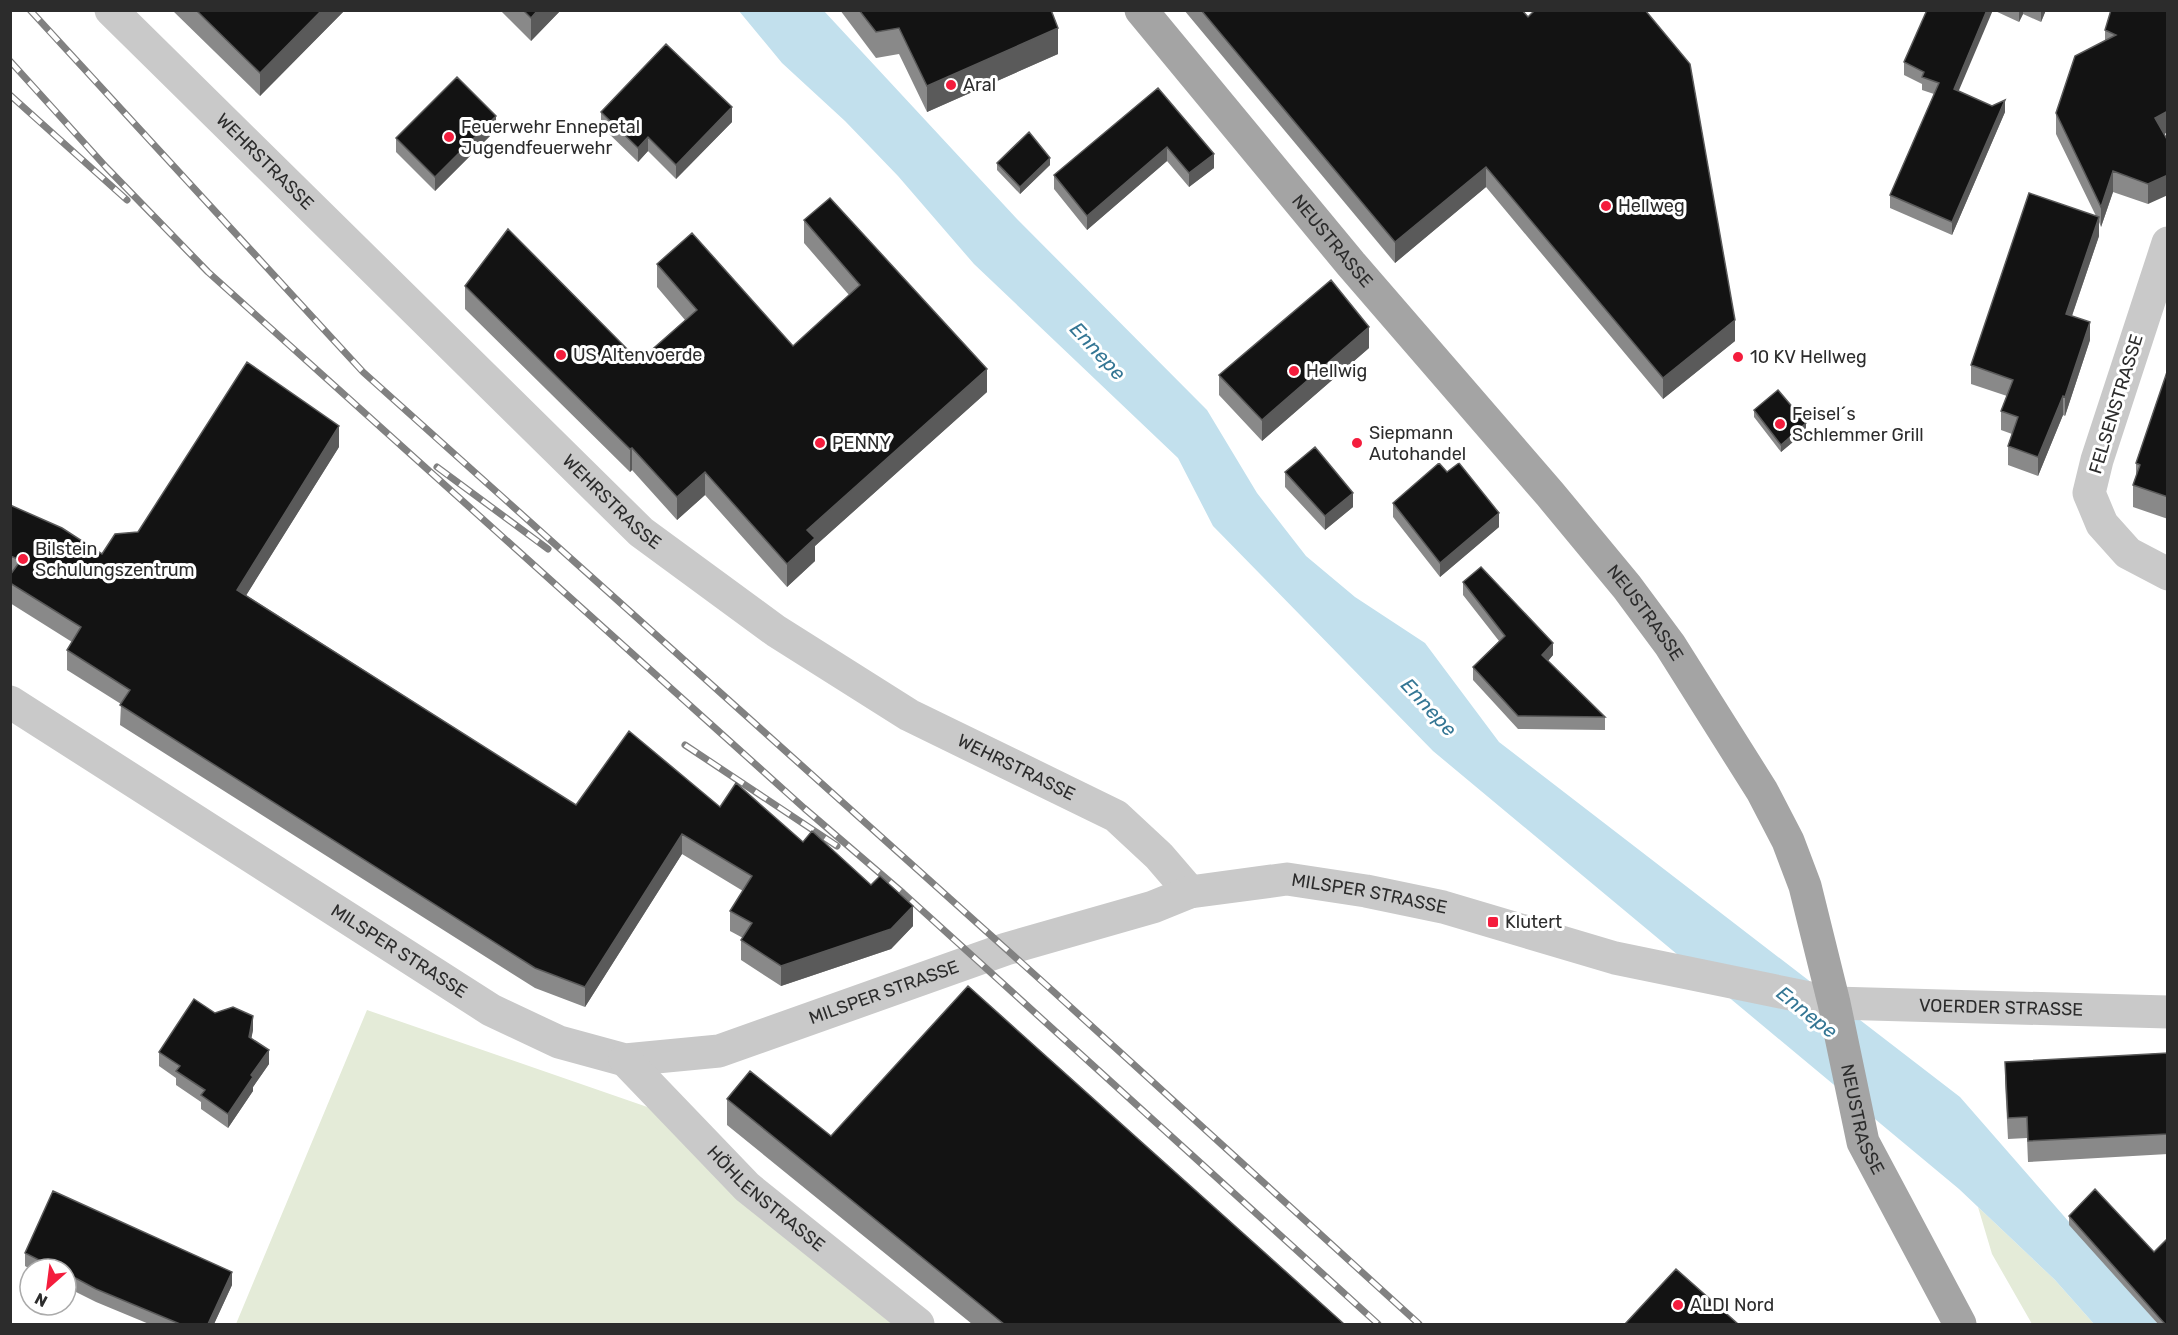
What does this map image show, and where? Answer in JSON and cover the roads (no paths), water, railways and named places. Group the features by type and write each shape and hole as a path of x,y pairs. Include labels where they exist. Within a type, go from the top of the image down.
{"main road":[{"name":"NEUSTRASSE","path":"1141,10 1404,327 1550,494 1670,645 1762,791 1788,841 1805,886 1834,1003 1863,1142 1960,1324"}],"street":[{"name":"WEHRSTRASSE","path":"111,10 641,532 776,631 909,715 1116,816 1158,856 1190,892"},
{"name":"FELSENSTRASSE","path":"2165,573 2128,553 2103,524 2089,493 2097,460 2168,243"},
{"name":"MILSPER STRASSE","path":"10,702 492,1010 559,1042 625,1060 719,1051 1006,949 1153,907 1190,892 1287,879 1366,891 1443,907 1615,958 1834,1003"},
{"name":"VOERDER STRASSE","path":"1834,1003 2168,1012"},
{"name":"HÖHLENSTRASSE","path":"625,1060 747,1187 918,1324"}],"water":[{"name":"Ennepe","path":"739,11 824,11 1017,219 1207,410 1257,493 1306,556 1355,597 1425,643 1499,742 1960,1097 2158,1324 2094,1324 2055,1280 1959,1189 1433,751 1213,526 1178,458 974,264 898,176 845,121 782,63"}],"railway":[{"path":"30,10 363,372 1054,992 1419,1324"},
{"path":"10,61 106,167 208,272 804,808 903,893 1378,1324"},
{"path":"10,95 127,200"},
{"path":"437,467 548,549"},
{"path":"685,745 837,846"}],"place":[{"name":"Aral","path":"951,85"},
{"name":"Feuerwehr Ennepetal Jugendfeuerwehr","path":"449,137"},
{"name":"Hellweg","path":"1606,206"},
{"name":"US Altenvoerde","path":"561,355"},
{"name":"10 KV Hellweg","path":"1738,357"},
{"name":"Hellwig","path":"1294,371"},
{"name":"Feisel´s Schlemmer Grill","path":"1780,424"},
{"name":"PENNY","path":"820,443"},
{"name":"Siepmann Autohandel","path":"1357,443"},
{"name":"Bilstein Schulungszentrum","path":"23,559"},
{"name":"Klutert","path":"1493,922"},
{"name":"ALDI Nord","path":"1678,1305"}]}
